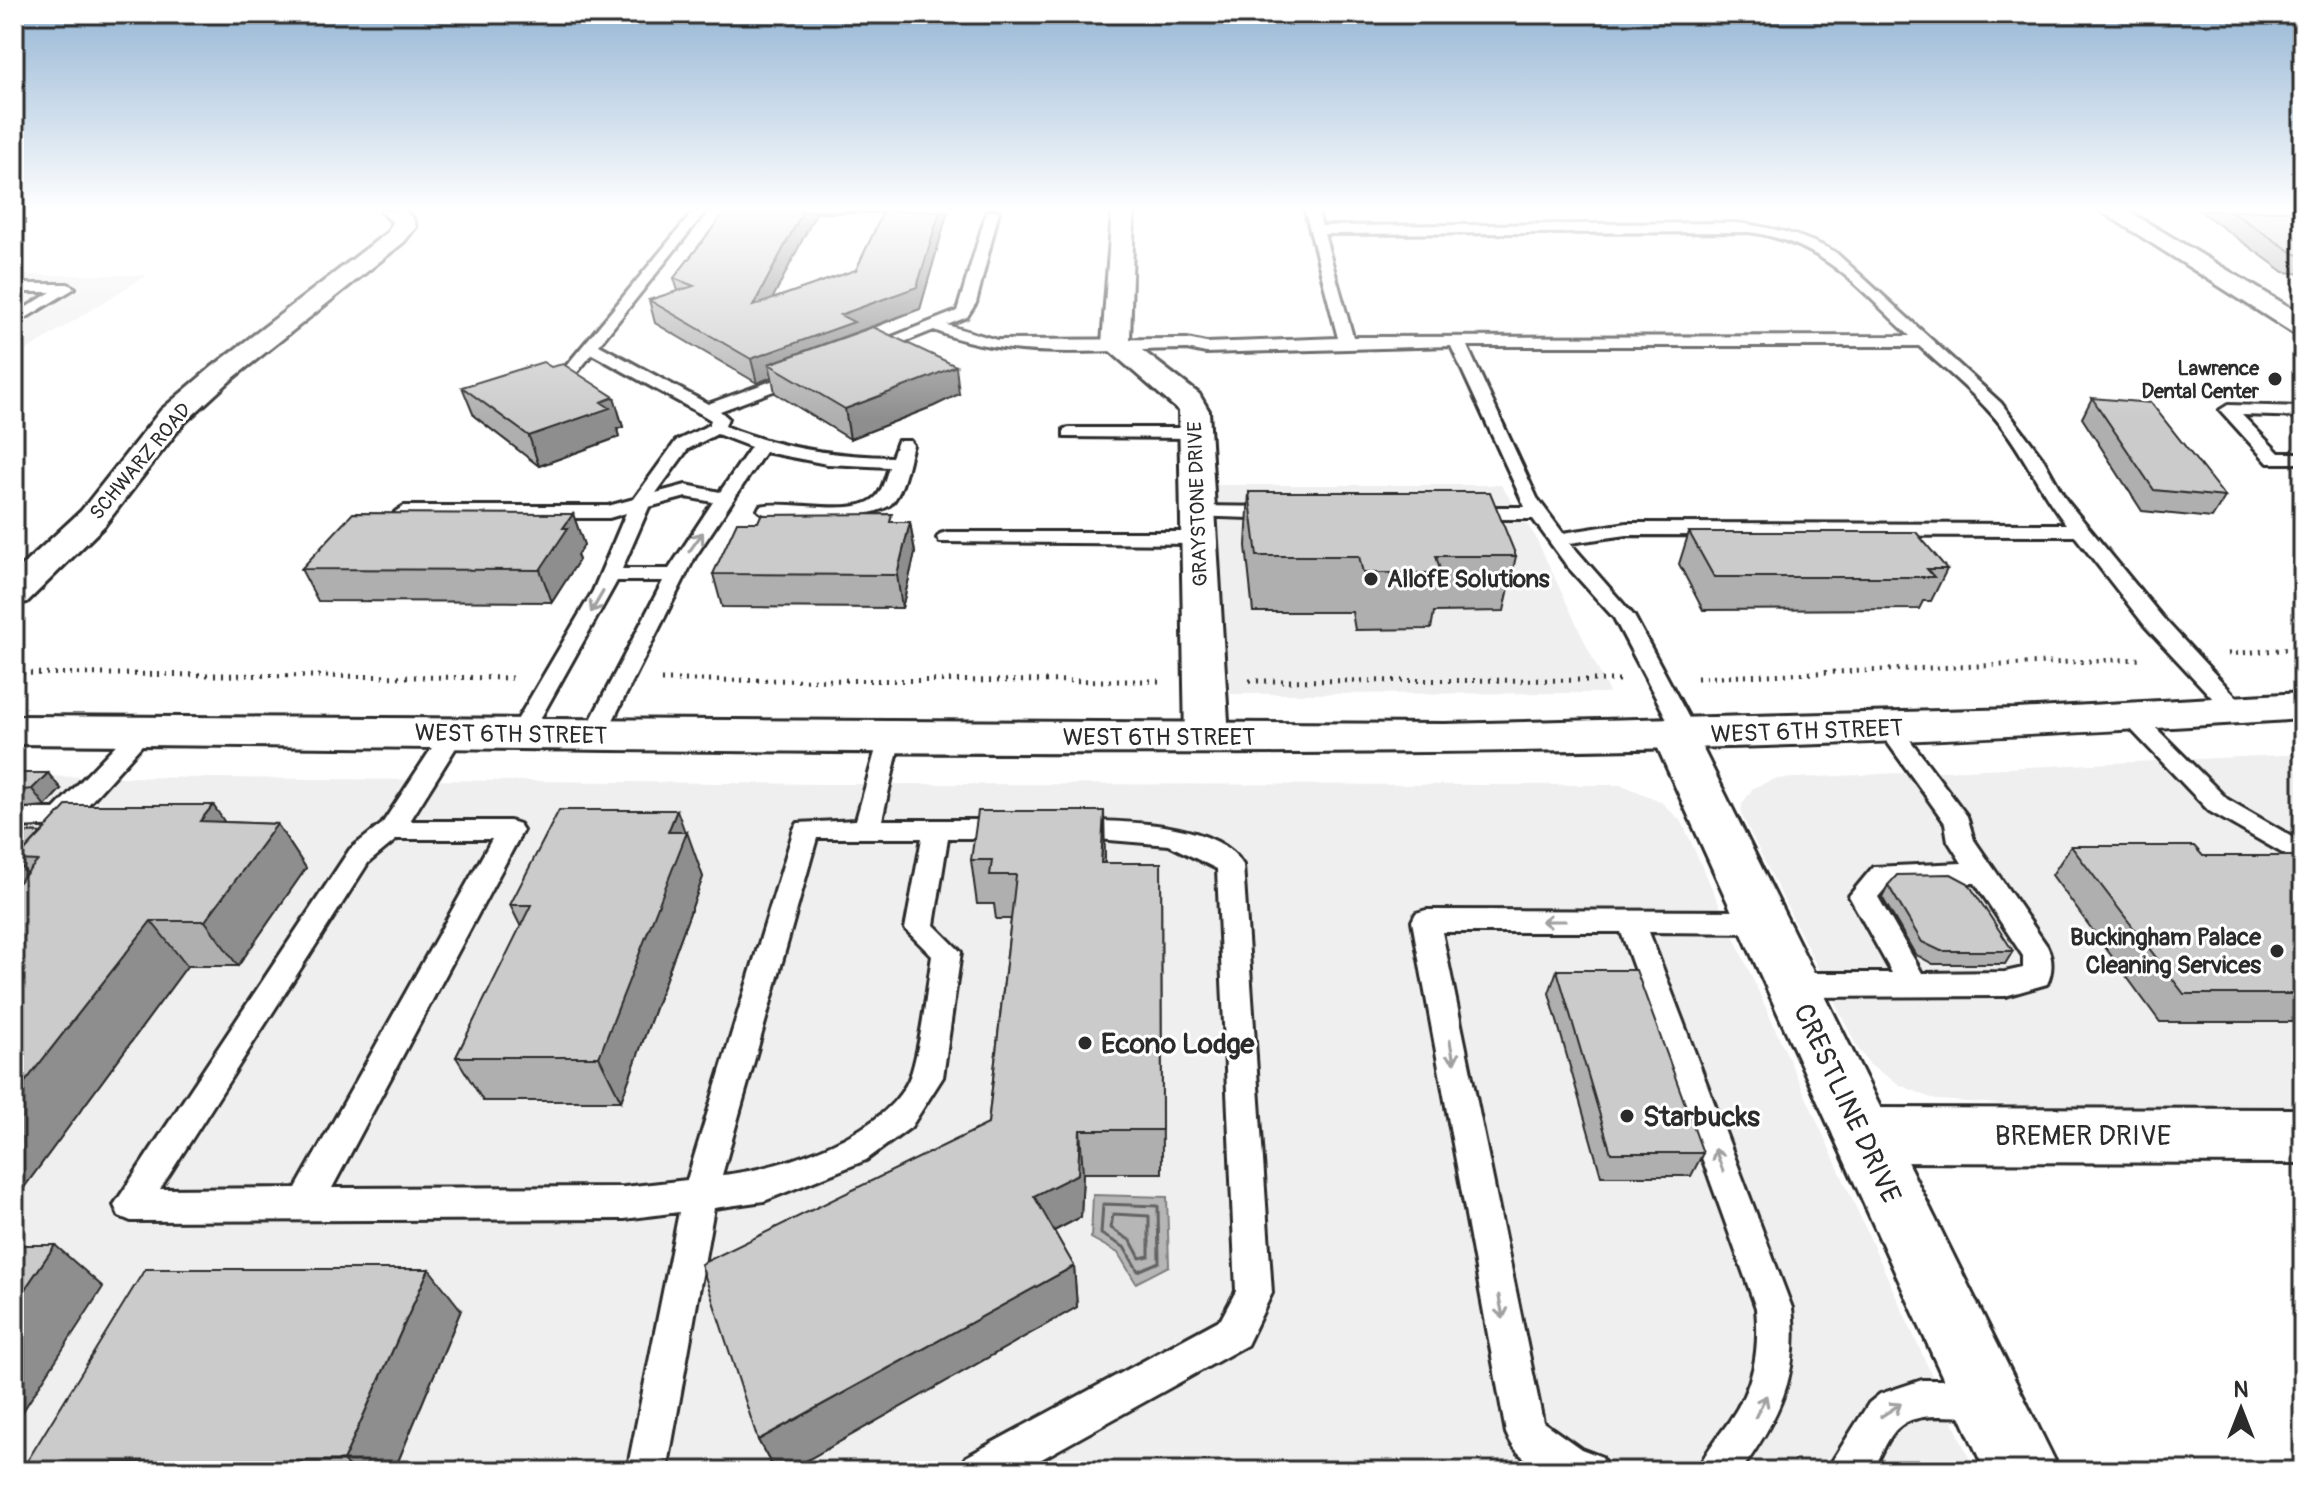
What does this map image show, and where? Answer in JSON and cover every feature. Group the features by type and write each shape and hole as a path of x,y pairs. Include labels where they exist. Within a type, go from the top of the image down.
{"street":[{"name":"SCHWARZ ROAD","path":"14,594 93,518 151,441 190,400 341,280"},
{"path":"1116,344 1119,280"},
{"path":"2226,280 2303,327"},
{"name":"GRAYSTONE DRIVE","path":"1116,344 1188,400 1194,411 1207,738"},
{"name":"WEST 6TH STREET","path":"14,730 1207,738 1680,735 1890,729 2303,706"},
{"name":"CRESTLINE DRIVE","path":"1680,735 1762,922 2023,1471"},
{"name":"BREMER DRIVE","path":"1863,1135 2303,1136"}],"lane":[{"path":"570,371 644,280"},
{"path":"851,358 962,314 969,303 975,280"},
{"path":"1330,280 1347,342"},
{"path":"1858,280 1995,407 2033,457 2058,502 2154,622 2237,711"},
{"path":"14,288 68,288 14,321"},
{"path":"937,326 968,339 997,345 1187,344 1206,348 1347,342 1925,341"},
{"path":"1457,342 1528,499 1557,540 1623,616 1680,735"},
{"path":"590,346 759,448 836,461 901,453 885,501 875,508 858,511 767,510"},
{"path":"521,734 610,575 642,502 682,445 711,419 822,368"},
{"path":"2303,412 2228,410 2274,459 2303,458"},
{"path":"1070,433 1195,433"},
{"path":"595,735 676,575 759,448"},
{"path":"404,512 609,512 686,491 725,499"},
{"path":"947,538 1198,525 1306,513"},
{"path":"1445,513 1538,513"},
{"path":"1557,540 1597,531 1627,529 2082,530"},
{"path":"610,575 676,575"},
{"path":"2132,717 2218,805 2303,855"},
{"path":"1792,985 2005,984 2037,976 2037,954 1961,841 1958,822 1890,729"},
{"path":"61,818 143,730"},
{"path":"453,733 391,830 359,856 131,1205 624,1203 764,1186 854,1150 900,1117 927,1077 947,952 919,929 937,829"},
{"path":"867,829 889,737"},
{"path":"14,818 111,818 92,840"},
{"path":"647,1471 700,1194 807,829 1039,829 1165,833 1201,843 1230,865 1254,1293 1234,1332 980,1471"},
{"path":"306,1204 510,830 391,830"},
{"path":"1913,984 1863,896 1882,874 1982,873"},
{"path":"1588,1471 1569,1464 1526,1433 1426,921 1762,922"},
{"path":"1631,921 1774,1308 1779,1341 1776,1373 1759,1411 1717,1471"},
{"path":"1846,1471 1854,1465 1878,1420 1894,1406 1912,1399 1989,1399"}],"shaded area":[{"path":"14,280 139,280 14,358"},
{"path":"1215,485 1501,485 1535,536 1609,693 1230,694"},
{"path":"2303,754 2303,1110 2080,1109 1936,1100 1900,1085 1870,1065 1857,1047 1741,814 1742,804 1753,788 1775,779"},
{"path":"14,776 827,784 1622,785 1660,801 1682,822 1975,1471 14,1471"}],"water":[{"path":"1093,1195 1167,1197 1169,1266 1136,1283 1118,1253 1091,1238"}],"building":[{"path":"680,280 767,280 753,306 827,280 919,280 917,287 840,315 854,322 751,359 649,300 694,286"},
{"path":"873,327 956,366 845,409 769,364"},
{"path":"543,362 551,367 563,364 614,397 601,402 610,408 529,436 462,387"},
{"path":"2092,398 2151,403 2225,497 2154,490"},
{"path":"1249,492 1490,492 1516,556 1436,556 1441,573 1363,573 1359,556 1257,556"},
{"path":"353,513 573,514 563,528 568,528 540,570 301,569"},
{"path":"892,514 890,522 910,522 897,575 713,574 737,522 758,522 761,515"},
{"path":"1689,532 1916,532 1947,569 1927,569 1934,577 1714,577"},
{"path":"14,773 48,773 32,789 14,791"},
{"path":"67,805 213,805 200,821 277,824 205,921 151,921 14,1096 14,887 38,861 16,860"},
{"path":"559,810 677,810 668,832 687,832 599,1057 456,1057 531,905 510,905"},
{"name":"Econo Lodge","path":"978,811 1104,811 1101,863 1161,863 1162,1130 1080,1130 1078,1174 1034,1196 1074,1266 758,1440 701,1264 988,1124 1016,875 990,875 992,860 971,860"},
{"path":"14,832 42,833 16,860 20,865 14,872"},
{"path":"2071,846 2194,846 2203,856 2303,856 2303,994 2184,994"},
{"path":"1951,874 1968,883 2013,951 1941,951 1922,942 1888,885 1897,875"},
{"name":"Starbucks","path":"1557,970 1636,970 1703,1153 1611,1153"},
{"path":"14,1245 55,1245 14,1305"},
{"path":"145,1269 429,1269 343,1461 26,1463"}],"place":[{"name":"Lawrence Dental Center","path":"2275,379"},
{"name":"AllofE Solutions","path":"1371,579"},
{"name":"Buckingham Palace Cleaning Services","path":"2277,951"},
{"name":"Econo Lodge","path":"1085,1043"},
{"name":"Starbucks","path":"1627,1116"}]}
